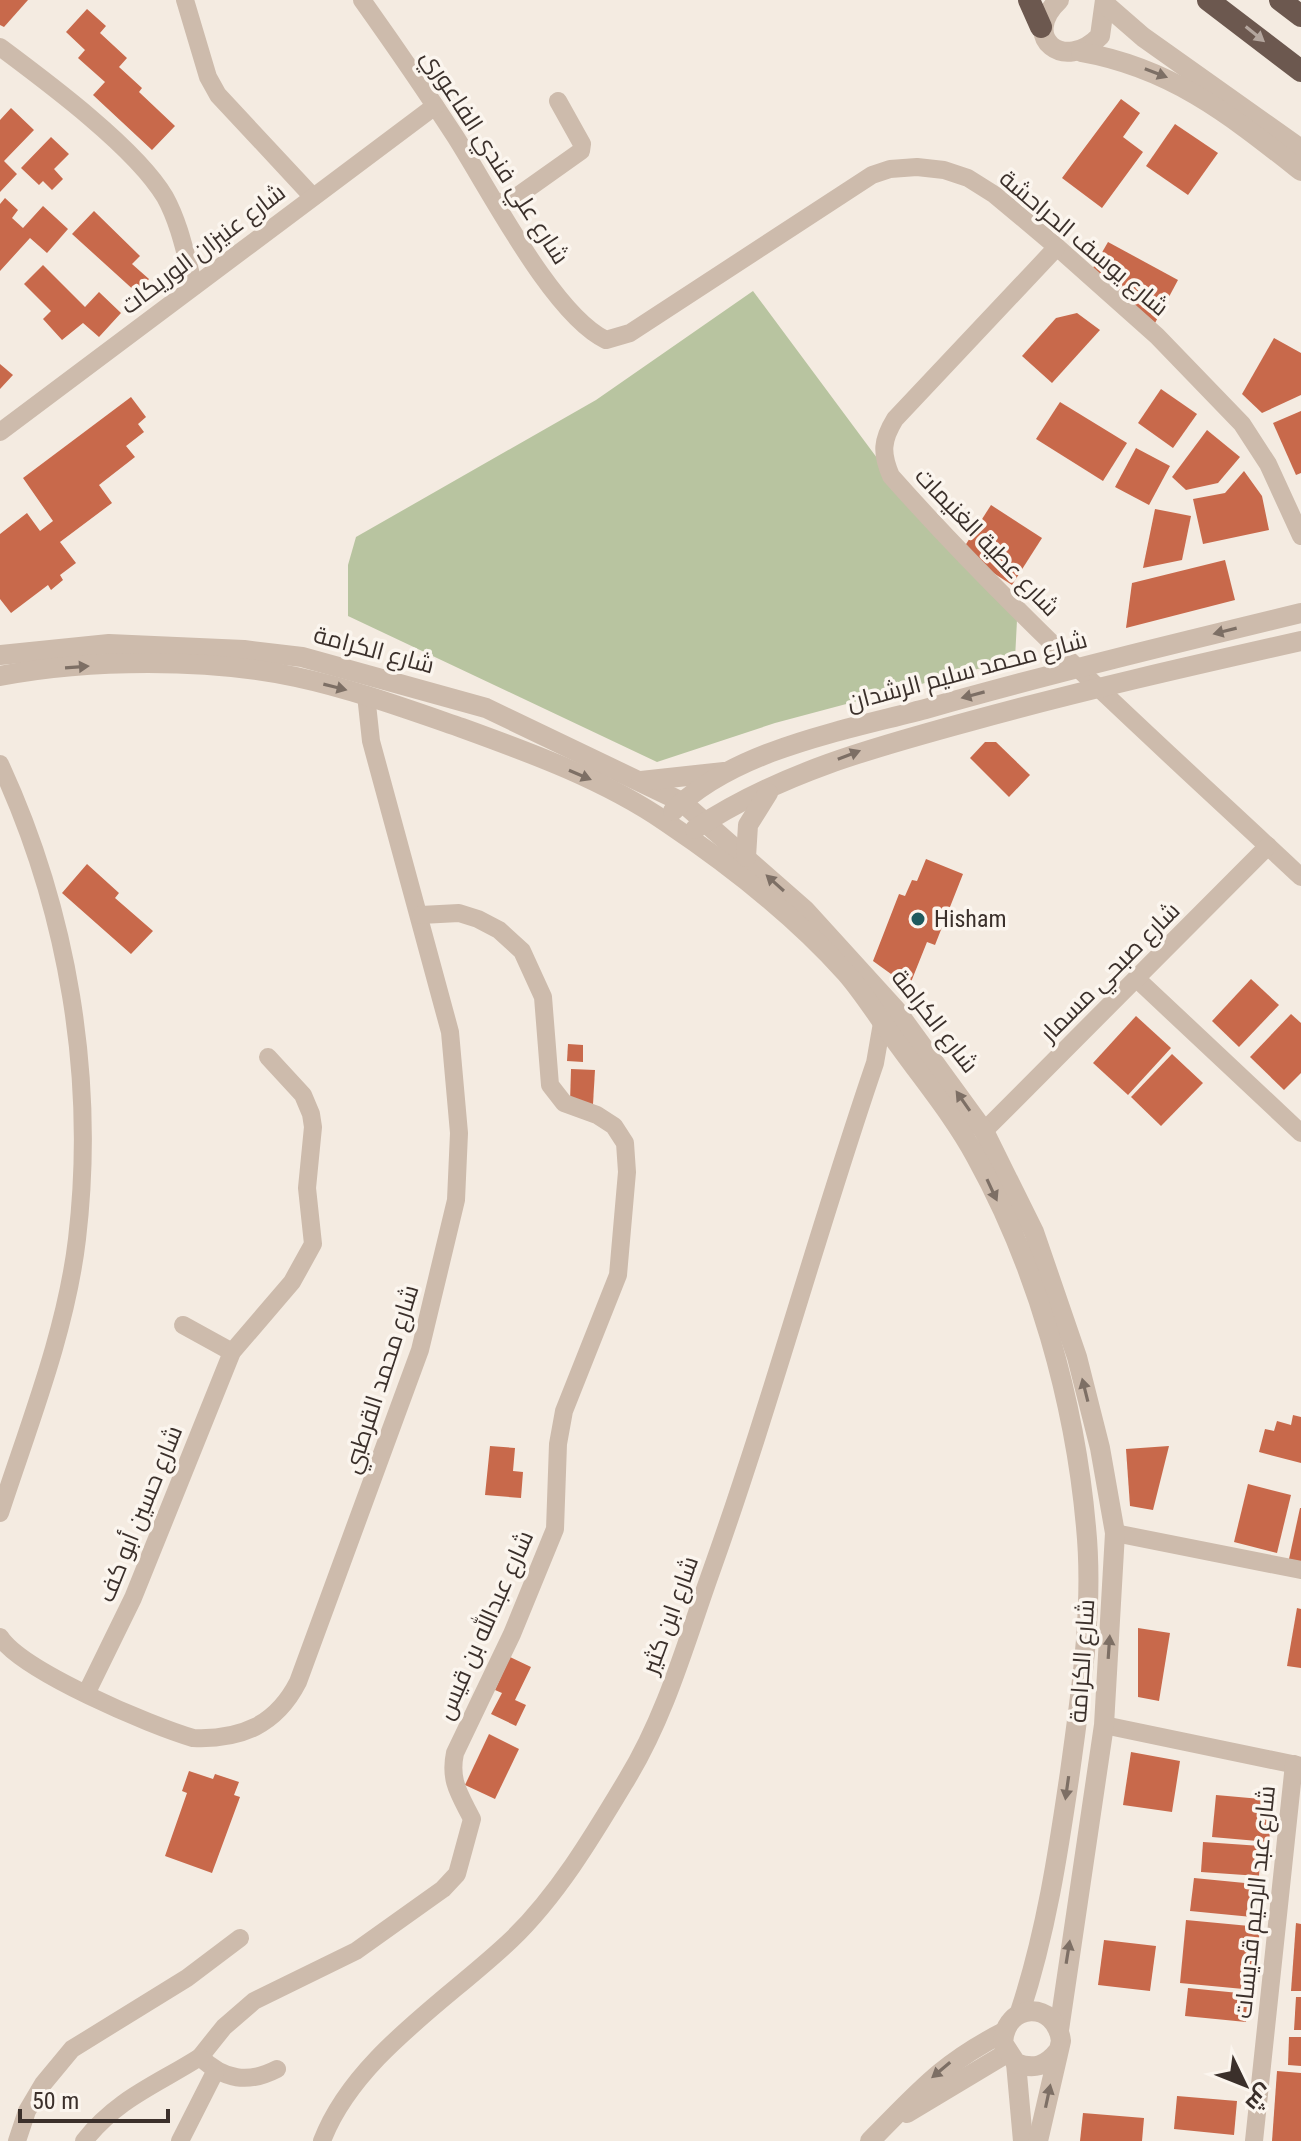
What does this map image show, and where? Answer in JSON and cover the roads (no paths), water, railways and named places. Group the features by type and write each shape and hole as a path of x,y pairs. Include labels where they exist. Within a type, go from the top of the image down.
{"highway":[{"path":"1029,0 1041,27"},
{"path":"1208,0 1301,71"},
{"path":"1280,0 1301,16"}],"street":[{"path":"185,0 208,77 218,95 313,197"},
{"name":"شارع علي فندي الفاعوري","path":"362,0 435,106 557,300 594,334"},
{"path":"1059,0 1045,13 1041,27 1056,50 1115,58 1174,80 1246,128 1301,171"},
{"path":"1081,52 1100,36 1105,2"},
{"path":"1105,2 1143,37 1301,149"},
{"path":"0,47 107,134 164,196 179,231 194,286"},
{"path":"498,203 512,200 581,151 582,144 558,101"},
{"name":"شارع عنيزان الوريكات","path":"0,432 435,106"},
{"name":"شارع يوسف الحراحشة","path":"594,334 606,340 630,333 846,190 890,169 944,170 968,178 995,195 1157,336 1242,424 1268,464 1301,536"},
{"name":"شارع عطية الغنيمات","path":"1057,247 895,419 882,444 891,476 971,565 1095,686 1301,877"},
{"name":"شارع محمد سليم الرشدان","path":"664,820 682,802 728,772 785,748 1076,667 1301,613"},
{"name":"شارع محمد سليم الرشدان","path":"686,836 777,784 861,751 1095,686 1301,641"},
{"name":"شارع الكرامة","path":"0,655 109,644 207,647 302,657 486,708 639,781 682,802 824,929 889,1017 984,1131 1034,1232 1061,1304 1100,1448 1115,1533 1104,1725 1059,2040 1038,2141"},
{"name":"شارع الكرامة","path":"0,676 101,665 200,666 291,676 366,695 587,778 664,820 686,836 804,930 889,1017 976,1157 1014,1238 1062,1383 1080,1467 1088,1558 1079,1710 1051,1901 1020,2012"},
{"name":"شارع محمد القرطبي","path":"0,1637 8,1649 34,1668 182,1735 221,1739 264,1724 287,1703 298,1682 420,1350 456,1200 456,1075 450,1032 421,915 374,753 366,695"},
{"path":"0,764 32,846 67,969 79,1037 82,1090 77,1239 69,1282 38,1397 0,1513"},
{"path":"639,781 728,772"},
{"path":"746,857 751,818 777,784"},
{"name":"شارع صبحي مسمار","path":"984,1131 1138,980 1268,846"},
{"name":"شارع عبدالله بن قيس","path":"84,2141 103,2117 131,2095 200,2057 224,2027 254,2001 356,1951 443,1889 457,1874 472,1819 453,1786 451,1769 455,1753 512,1634 555,1529 558,1444 564,1411 618,1275 625,1224 625,1143 614,1126 597,1115 564,1103 550,1085 543,997 522,951 499,930 478,919 459,913 421,915"},
{"path":"1138,980 1301,1133"},
{"name":"شارع ابن كثير","path":"322,2141 342,2098 367,2068 514,1937 556,1887 629,1776 658,1723 768,1401 889,1017"},
{"name":"شارع حسين أبو كف","path":"87,1692 133,1598 232,1352 292,1282 313,1244 307,1188 313,1127 311,1114 303,1095 268,1057"},
{"path":"183,1325 232,1352"},
{"path":"1115,1533 1301,1570"},
{"path":"1104,1725 1297,1765"},
{"name":"شارع عبد الرحيم قديسات","path":"1254,2141 1297,1765"},
{"path":"17,2141 35,2097 72,2049 187,1978 240,1938"},
{"path":"889,2122 1011,2058 1040,2066 1059,2040 1045,2013 1020,2012 1009,2020 1004,2032 1011,2058 1023,2141"},
{"path":"870,2141 938,2072 962,2054 1004,2032"},
{"path":"200,2057 215,2072 249,2080 277,2069"},
{"path":"180,2141 215,2072"}],"place":[{"name":"Hisham","path":"918,919"}]}
